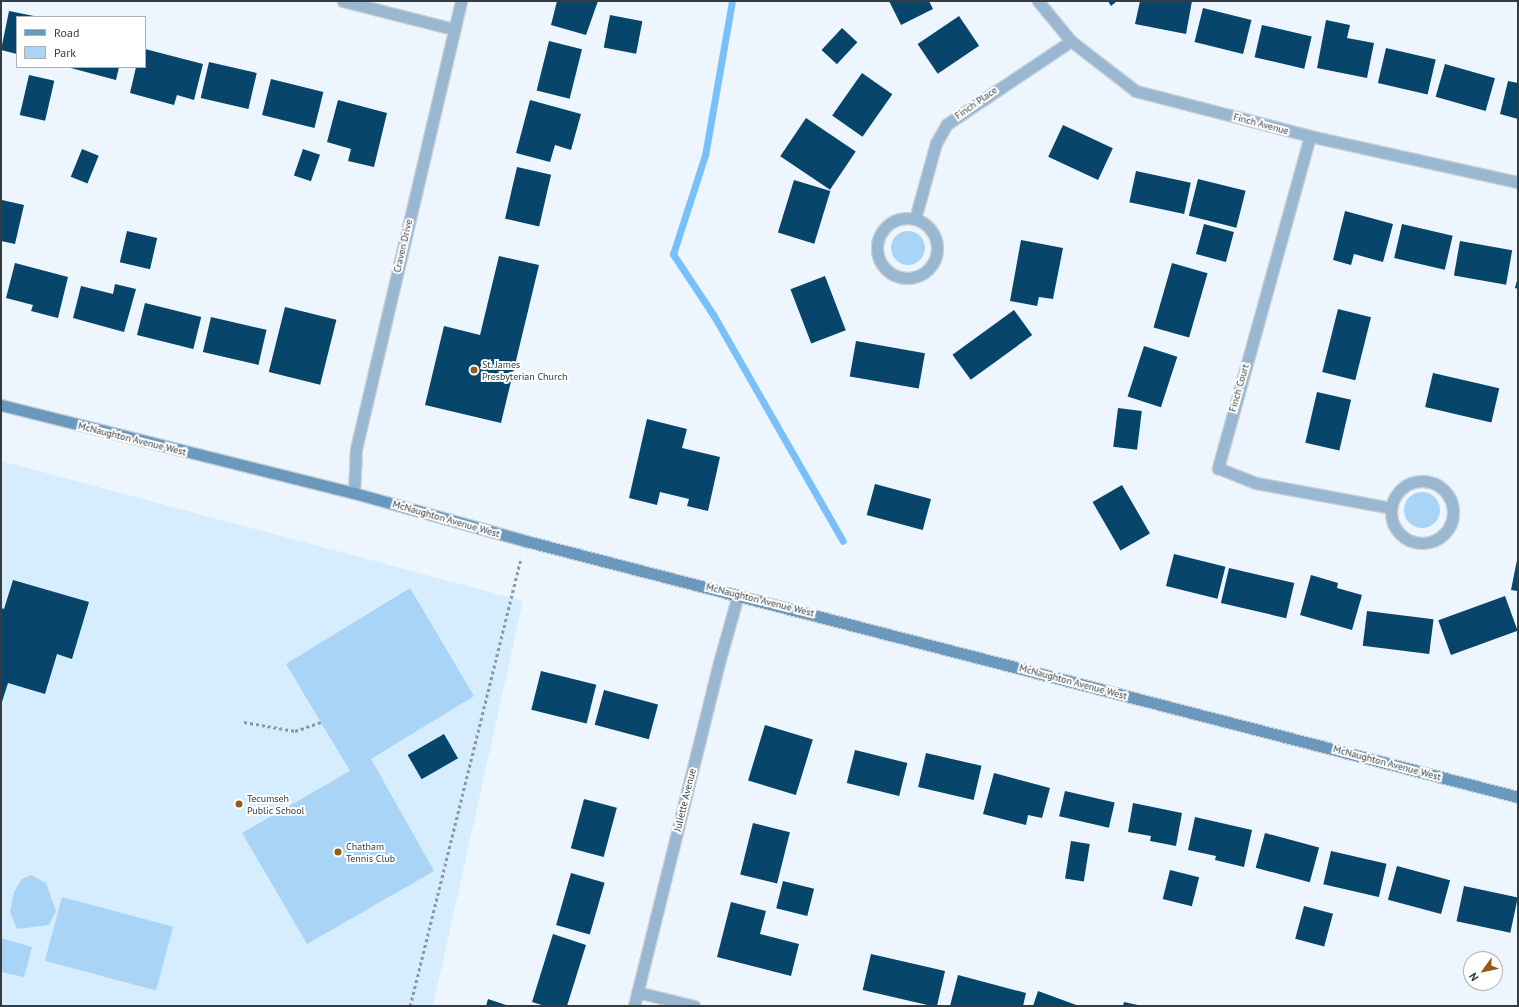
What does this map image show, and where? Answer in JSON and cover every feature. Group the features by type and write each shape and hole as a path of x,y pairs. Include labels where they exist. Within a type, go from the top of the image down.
{"main road":[{"name":"McNaughton Avenue West","path":"1,405 354,493 526,541 1518,797"}],"street":[{"path":"343,1 454,29"},
{"name":"Craven Drive","path":"354,493 356,448 461,1"},
{"name":"Finch Avenue","path":"1038,1 1071,41 1136,91 1310,136 1518,182"},
{"name":"Finch Place","path":"915,219 936,143 947,124 1071,41"},
{"name":"Finch Court","path":"1310,136 1218,468 1256,483 1391,508"},
{"path":"915,219 931,230 935,239 936,253 930,267 923,273 904,278 894,275 880,262 878,243 887,226 895,220 915,219"},
{"path":"1429,481 1447,492 1453,512 1451,522 1443,534 1430,542 1420,543 1402,535 1395,528 1391,508 1400,490 1408,483 1429,481"},
{"name":"Juliette Avenue","path":"634,1006 720,659 738,595"},
{"path":"638,992 694,1006"}],"path":[{"path":"410,1006 526,541"},
{"path":"244,722 295,731 321,722"}],"shaded area":[{"name":"Tecumseh Public School","path":"1,461 523,601 433,1006 1,1006"}],"green space":[{"path":"905,231 911,231 915,232 922,238 925,248 924,255 918,262 911,265 905,265 901,264 894,258 891,251 891,245 892,241 898,234"},
{"path":"1422,492 1432,495 1437,500 1440,510 1437,520 1432,525 1422,528 1412,525 1407,520 1404,510 1407,500 1412,495"},
{"path":"410,588 474,696 371,759 434,871 307,944 242,833 350,771 286,664"},
{"path":"31,875 46,883 56,911 49,925 17,929 10,912 14,892 22,879"},
{"path":"62,897 173,927 156,991 45,961"},
{"path":"1,938 32,947 24,977 1,972"}],"building":[{"path":"557,1 598,1 586,35 551,25"},
{"path":"889,1 929,1 933,9 901,25"},
{"path":"1108,1 1117,1 1111,6"},
{"path":"1140,1 1192,1 1186,34 1135,24"},
{"path":"1203,8 1252,20 1243,54 1195,42"},
{"path":"9,11 34,16 16,16 16,54 1,50"},
{"path":"610,15 642,21 636,54 604,47"},
{"path":"959,16 979,46 938,74 918,44"},
{"path":"1326,20 1350,25 1347,38 1374,43 1367,78 1317,68"},
{"path":"1262,25 1312,36 1304,69 1255,57"},
{"path":"842,28 857,42 837,64 822,50"},
{"path":"549,41 582,49 570,99 537,90"},
{"path":"1386,48 1436,59 1428,95 1378,83"},
{"path":"146,49 203,64 194,100 177,95 174,105 130,93 136,68 146,68"},
{"path":"209,62 257,73 248,109 201,98"},
{"path":"1445,64 1495,78 1486,111 1436,97"},
{"path":"71,68 119,68 116,80"},
{"path":"862,73 892,94 862,137 832,116"},
{"path":"29,75 54,81 45,121 20,115"},
{"path":"271,79 323,92 314,128 262,115"},
{"path":"1508,81 1518,83 1518,119 1500,114"},
{"path":"338,100 387,113 374,167 348,161 351,149 327,142"},
{"path":"530,100 581,114 571,150 555,145 550,162 516,153"},
{"path":"806,118 856,152 830,190 780,156"},
{"path":"1063,125 1113,148 1098,180 1048,157"},
{"path":"82,149 99,156 87,184 71,177"},
{"path":"303,149 320,155 311,181 294,175"},
{"path":"517,167 551,175 539,227 505,219"},
{"path":"1136,171 1191,183 1184,214 1129,202"},
{"path":"1198,179 1246,191 1236,228 1189,216"},
{"path":"794,180 830,191 814,244 778,233"},
{"path":"2,200 24,205 15,244 1,241"},
{"path":"1345,211 1393,224 1383,262 1354,254 1351,265 1333,260"},
{"path":"1204,224 1234,232 1226,262 1196,254"},
{"path":"1402,224 1453,236 1445,270 1394,258"},
{"path":"127,231 157,238 150,269 120,262"},
{"path":"1021,240 1063,248 1053,299 1039,297 1037,306 1010,301"},
{"path":"1460,241 1512,250 1506,285 1454,275"},
{"name":"St. James Presbyterian Church","path":"499,256 539,265 501,423 425,405 444,326 480,335"},
{"path":"15,263 68,277 58,318 31,311 33,305 6,298"},
{"path":"1172,263 1208,273 1189,338 1154,327"},
{"path":"825,276 846,330 811,343 790,289"},
{"path":"1518,277 1518,289 1515,288"},
{"path":"115,284 136,289 124,332 73,318 81,286 113,294"},
{"path":"145,303 201,317 193,349 137,335"},
{"path":"285,307 336,320 320,385 269,372"},
{"path":"1338,309 1371,317 1355,380 1322,372"},
{"path":"1014,310 1032,335 971,380 953,355"},
{"path":"211,317 267,330 258,365 203,352"},
{"path":"856,341 925,353 919,389 850,376"},
{"path":"1144,346 1177,357 1161,407 1128,396"},
{"path":"1433,373 1499,388 1491,422 1425,407"},
{"path":"1317,392 1351,400 1339,451 1305,443"},
{"path":"1118,408 1142,411 1137,450 1113,447"},
{"path":"647,419 687,429 682,448 720,457 708,511 687,506 689,499 660,492 657,505 629,498"},
{"path":"875,484 931,499 923,530 867,515"},
{"path":"1122,485 1150,533 1121,550 1093,502"},
{"path":"1174,554 1225,567 1217,599 1166,586"},
{"path":"1518,555 1518,591 1511,590"},
{"path":"1229,568 1294,583 1286,618 1221,603"},
{"path":"1311,575 1338,583 1337,588 1362,595 1352,630 1300,615"},
{"path":"13,580 89,602 72,659 57,654 45,694 8,683 1,705 1,608 4,609"},
{"path":"1505,596 1518,631 1451,655 1438,620"},
{"path":"1367,611 1434,619 1429,654 1363,646"},
{"path":"541,671 596,685 587,724 531,710"},
{"path":"604,690 658,704 649,739 595,725"},
{"path":"765,725 813,740 796,795 748,780"},
{"path":"444,734 458,758 422,779 408,755"},
{"path":"855,750 907,763 899,796 847,783"},
{"path":"926,753 982,766 974,800 918,787"},
{"path":"994,773 1050,788 1042,818 1028,815 1026,825 983,814"},
{"path":"1065,791 1115,802 1109,828 1059,816"},
{"path":"584,799 617,808 604,857 571,848"},
{"path":"1133,803 1182,813 1176,846 1150,841 1151,836 1128,832"},
{"path":"1195,817 1252,830 1244,867 1215,860 1216,856 1188,850"},
{"path":"753,823 790,832 777,884 740,874"},
{"path":"1265,833 1319,847 1310,882 1256,868"},
{"path":"1071,841 1090,844 1084,882 1065,879"},
{"path":"1331,851 1387,864 1379,897 1323,884"},
{"path":"1397,866 1450,880 1441,914 1388,900"},
{"path":"1170,870 1199,877 1192,906 1163,899"},
{"path":"571,873 605,883 590,935 556,925"},
{"path":"783,881 814,889 807,916 776,908"},
{"path":"1464,886 1518,897 1510,933 1457,921"},
{"path":"731,902 766,911 760,934 799,944 791,976 717,957"},
{"path":"1304,906 1333,914 1324,947 1295,939"},
{"path":"553,934 586,945 567,1006 545,1006 532,1002"},
{"path":"871,954 945,971 937,1006 863,990"},
{"path":"958,975 1026,993 1023,1006 950,1006"},
{"path":"1038,991 1079,1006 1033,1006"},
{"path":"488,999 509,1006 486,1006"},
{"path":"1124,1002 1138,1005 1138,1006 1123,1006"}],"waterway":[{"path":"732,1 705,155 673,254 714,316 843,541"}],"place":[{"name":"St. James Presbyterian Church","path":"474,370"},
{"name":"Tecumseh Public School","path":"239,804"},
{"name":"Chatham Tennis Club","path":"338,852"}]}
